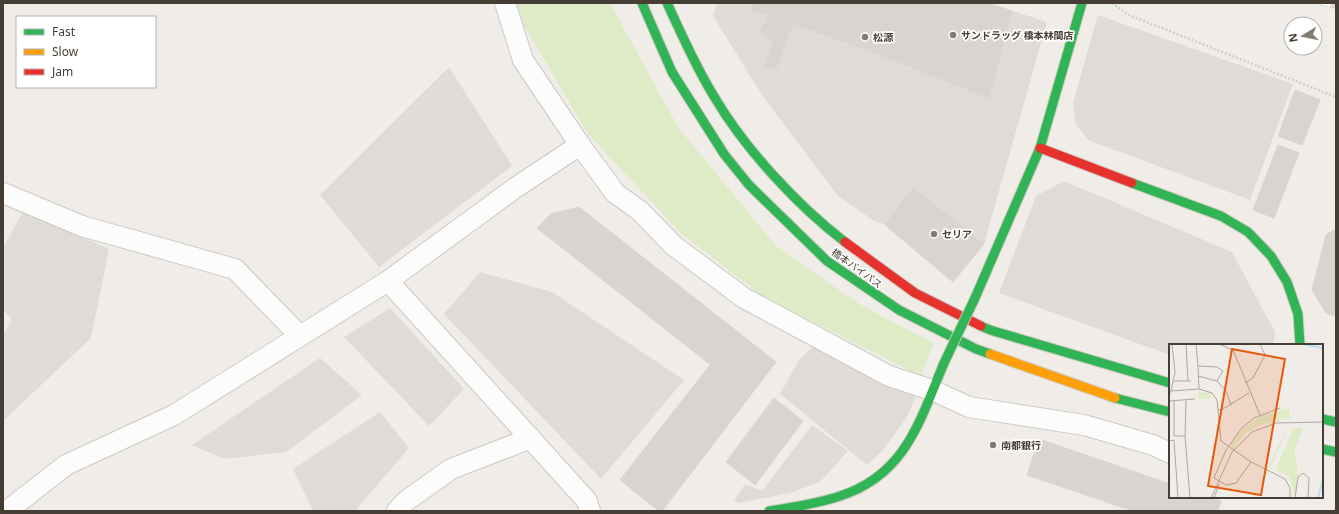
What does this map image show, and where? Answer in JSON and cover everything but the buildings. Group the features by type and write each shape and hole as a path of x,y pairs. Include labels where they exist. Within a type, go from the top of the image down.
{"main road":[{"name":"橋本バイパス","path":"642,3 672,72 724,154 749,185 827,261 863,288 899,310 976,349 1113,397 1169,412"},
{"name":"橋本バイパス","path":"667,3 692,58 715,99 741,137 798,202 839,238 877,267 916,294 990,330 1169,383"},
{"path":"769,511 836,497 852,492 875,480 892,466 912,435 975,298 1040,148 1082,3"},
{"path":"1040,148 1221,216 1248,232 1271,256 1287,282 1298,314 1300,344"},
{"path":"1323,419 1336,422"},
{"path":"1323,450 1336,452"}],"street":[{"path":"505,3 523,60 580,145 615,193 640,210 674,246 744,298 889,376 932,390 969,407 1084,425 1153,445 1169,453"},
{"path":"7,511 66,465 174,414 388,281 515,188 580,145"},
{"path":"3,192 82,226 236,268 299,335"},
{"path":"388,281 587,501 590,511"},
{"path":"397,511 406,501 451,469 531,438"}],"path":[{"path":"1112,3 1129,15 1336,98"},
{"path":"1335,511 1336,507"}],"green space":[{"path":"511,3 610,3 678,127 777,247 864,307 934,343 920,376 762,296 682,234 588,134"}],"shaded area":[{"path":"717,3 988,3 1047,22 984,244 972,254 874,221 838,196 764,98 713,16"},
{"path":"1098,15 1293,84 1250,200 1088,140 1075,123 1073,103"},
{"path":"449,67 512,166 379,267 320,195"},
{"path":"1064,181 1232,252 1275,332 1273,344 1169,344 1169,355 999,293 1036,196"},
{"path":"24,210 109,249 91,338 3,421 3,335 12,320 3,309 3,248"},
{"path":"480,272 552,292 684,380 601,479 444,314"},
{"path":"390,308 464,389 429,426 344,337"},
{"path":"816,344 916,397 907,417 883,450 867,465 780,394 799,360"},
{"path":"320,358 362,395 286,452 224,459 192,445"},
{"path":"380,412 409,448 355,511 313,511 293,469"},
{"path":"812,425 848,451 820,482 790,493 739,503 734,500 745,484 762,491"}],"railway":[{"path":"1322,3 1336,7"}],"traffic: fast":[{"path":"642,3 672,72 724,154 749,185 827,261 899,310 976,349 990,354"},
{"path":"667,3 708,87 741,137 791,194 827,228 845,242"},
{"path":"975,298 1040,148 1082,3"},
{"path":"1132,183 1221,216 1248,232 1271,256 1287,282 1298,314 1300,344"},
{"path":"944,363 975,298"},
{"path":"981,326 990,330 1169,383"},
{"path":"769,511 831,499 862,487 881,474 896,460 908,443 918,425 944,363"},
{"path":"1115,398 1169,412"},
{"path":"1323,419 1336,422"},
{"path":"1323,449 1336,452"}],"traffic: slow":[{"path":"990,354 1115,398"}],"traffic: jam":[{"path":"1040,148 1132,183"},
{"path":"845,242 915,293 981,326"}],"place":[{"name":"サンドラッグ 橋本林間店","path":"953,35"},
{"name":"松源","path":"865,37"},
{"name":"セリア","path":"934,234"},
{"name":"南都銀行","path":"993,445"}]}
